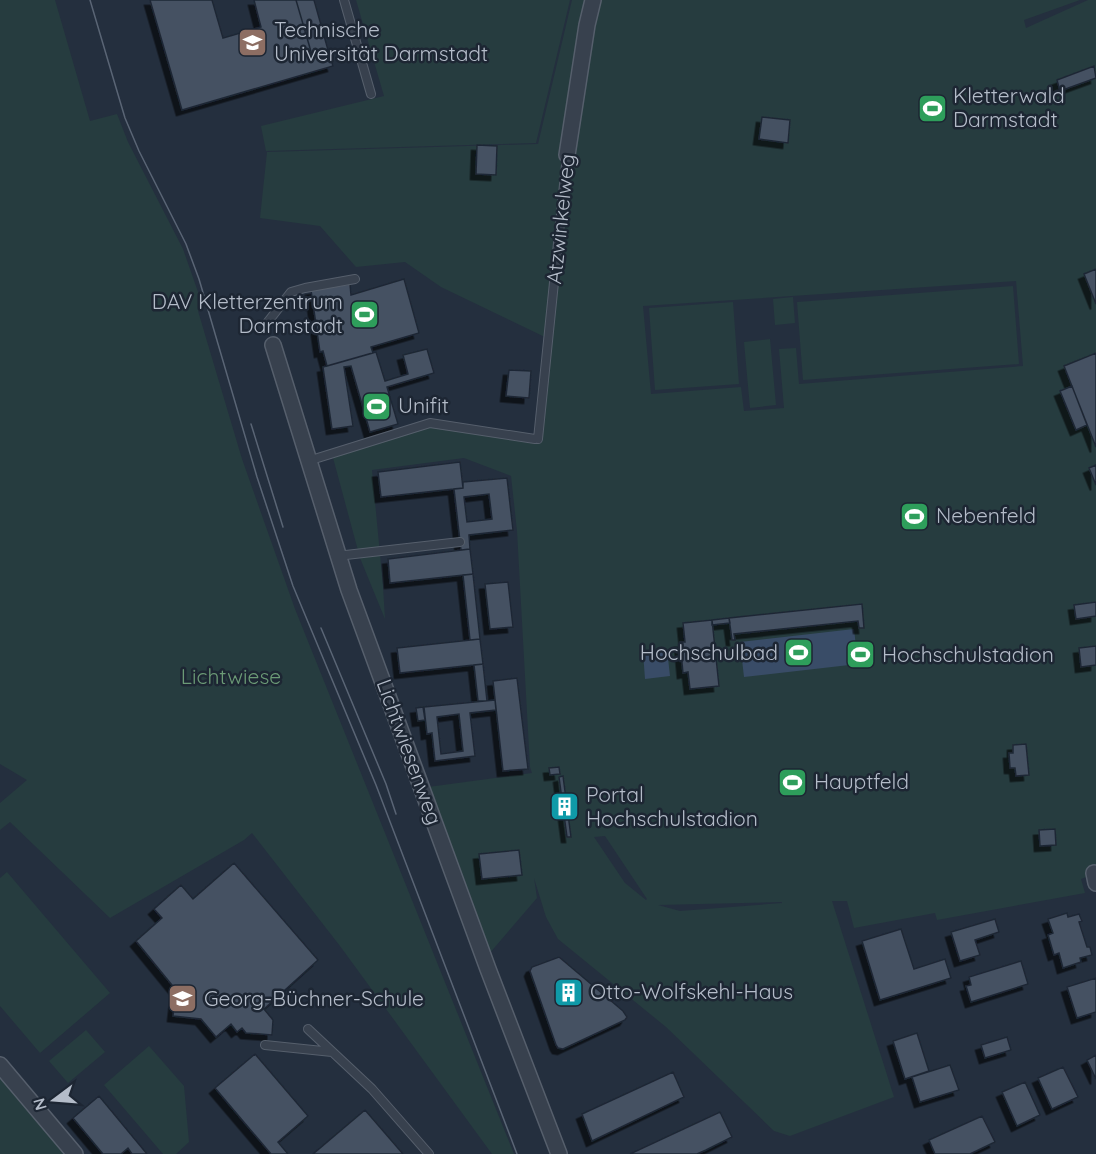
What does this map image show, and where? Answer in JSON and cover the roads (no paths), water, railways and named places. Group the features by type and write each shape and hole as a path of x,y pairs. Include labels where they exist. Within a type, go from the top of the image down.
{"street":[{"name":"Atzwinkelweg","path":"567,155 593,0"},
{"name":"Lichtwiesenweg","path":"273,345 349,590 484,958 559,1154"},
{"path":"0,1065 75,1154"}],"lane":[{"path":"344,0 371,94"},
{"name":"Atzwinkelweg","path":"308,461 430,423 537,439 567,155"},
{"path":"267,323 291,292 355,279"},
{"path":"337,556 460,542"},
{"path":"308,1029 372,1089 429,1154"},
{"path":"265,1045 332,1052"}],"water":[{"name":"Hochschulbad","path":"854,629 858,664 744,677 740,642"},
{"path":"667,649 670,676 645,679 643,652"}],"tram line":[{"path":"90,0 125,118 186,244 199,279 257,477 293,586 376,785 517,1154"},
{"path":"251,424 283,527"},
{"path":"321,628 386,784 396,814"}],"place":[{"name":"Technische Universität Darmstadt","path":"253,42"},
{"name":"Kletterwald Darmstadt","path":"932,108"},
{"name":"DAV Kletterzentrum Darmstadt","path":"364,314"},
{"name":"Unifit","path":"377,406"},
{"name":"Nebenfeld","path":"915,516"},
{"name":"Hochschulbad","path":"799,653"},
{"name":"Hochschulstadion","path":"861,655"},
{"name":"Hauptfeld","path":"793,782"},
{"name":"Portal Hochschulstadion","path":"565,807"},
{"name":"Otto-Wolfskehl-Haus","path":"569,992"},
{"name":"Georg-Büchner-Schule","path":"183,999"}],"park label":[{"name":"Lichtwiese","path":"231,677"}]}
